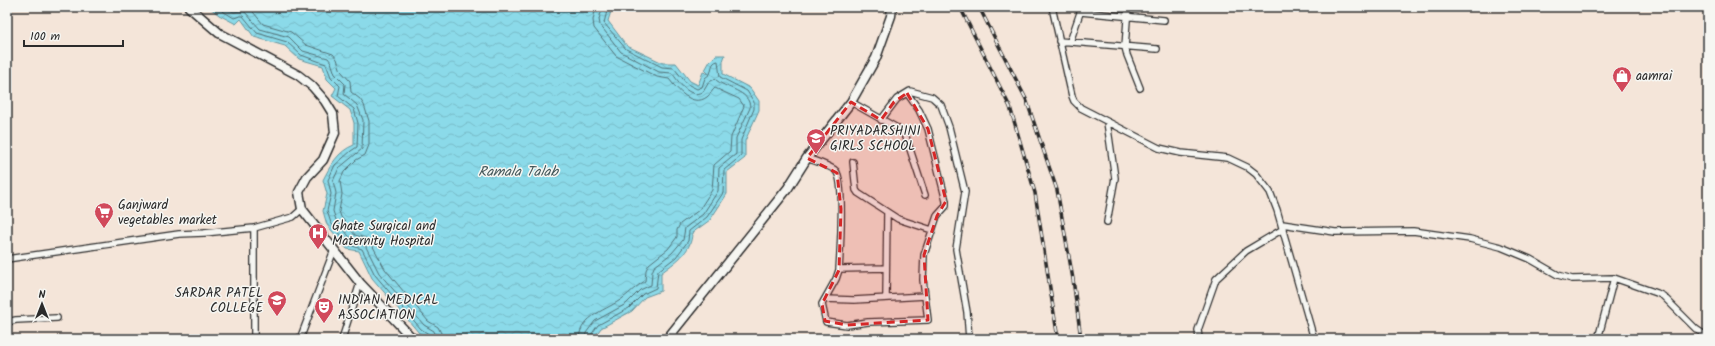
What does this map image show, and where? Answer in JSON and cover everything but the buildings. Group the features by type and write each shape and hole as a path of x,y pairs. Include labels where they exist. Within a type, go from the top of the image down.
{"street":[{"path":"189,7 219,33 298,75 312,86 325,101 333,114 335,134 323,160 307,177 299,192 302,209 360,283 413,339"},
{"path":"667,339 788,188 807,158 851,102 876,58 891,16 892,7"},
{"path":"1052,7 1074,101 1081,108 1159,148 1181,153 1228,158 1247,166 1264,182 1283,226 1314,339"},
{"path":"1128,7 1125,46 1140,88"},
{"path":"1070,42 1082,9 1164,20"},
{"path":"1059,41 1157,49"},
{"path":"881,120 894,102 907,92 932,97 941,105 949,127 966,197 956,239 956,256 967,312 969,339"},
{"path":"807,158 834,169 838,176 841,209 839,269 836,279 822,304 826,322 847,325 868,322 927,321 923,280 924,257 938,213 945,207 946,202 928,129 919,110 907,92"},
{"path":"851,102 897,128 907,139 925,195"},
{"path":"1107,122 1115,178 1107,222"},
{"path":"853,162 856,192 898,219 932,230"},
{"path":"7,259 179,234 254,228 293,217 302,209"},
{"path":"886,298 887,213"},
{"path":"1199,339 1198,330 1212,285 1216,279 1246,251 1283,226 1335,232 1413,231 1470,239 1530,258 1565,277 1572,279 1614,278 1663,296 1696,329 1708,337"},
{"path":"254,228 254,339"},
{"path":"300,339 334,250"},
{"path":"839,269 886,268"},
{"path":"1598,339 1614,278"},
{"path":"342,339 360,283"},
{"path":"825,299 925,296"},
{"path":"7,322 16,320 57,318"}],"highlighted area":[{"path":"907,93 928,129 946,201 937,216 924,255 928,320 847,325 825,321 822,304 839,270 841,209 837,173 807,158 851,102 881,120 894,102"}],"water":[{"name":"Ramala Talab","path":"209,7 610,7 612,8 608,21 627,46 663,63 676,63 690,81 698,85 703,72 709,74 705,70 710,61 716,55 725,55 723,61 723,74 750,88 759,101 759,110 745,141 745,158 727,172 727,194 710,220 692,233 689,246 686,251 677,261 661,273 661,291 645,297 632,311 601,328 593,339 430,339 419,333 372,278 359,251 347,249 327,225 323,211 327,194 323,180 339,155 354,145 354,123 350,110 332,96 336,88 327,79 323,66 299,59 285,46 254,37 241,19 236,24 219,15"}],"railway":[{"path":"960,7 1010,107 1035,193 1058,339"},
{"path":"979,7 1026,99 1057,190 1073,279 1081,339"}],"place":[{"name":"aamrai","path":"1622,93"},
{"name":"PRIYADARSHINI GIRLS SCHOOL","path":"816,155"},
{"name":"Ganjward vegetables market","path":"104,229"},
{"name":"Ghate Surgical and Maternity Hospital","path":"318,250"},
{"name":"SARDAR PATEL COLLEGE","path":"277,317"},
{"name":"INDIAN MEDICAL ASSOCIATION","path":"324,324"}]}
